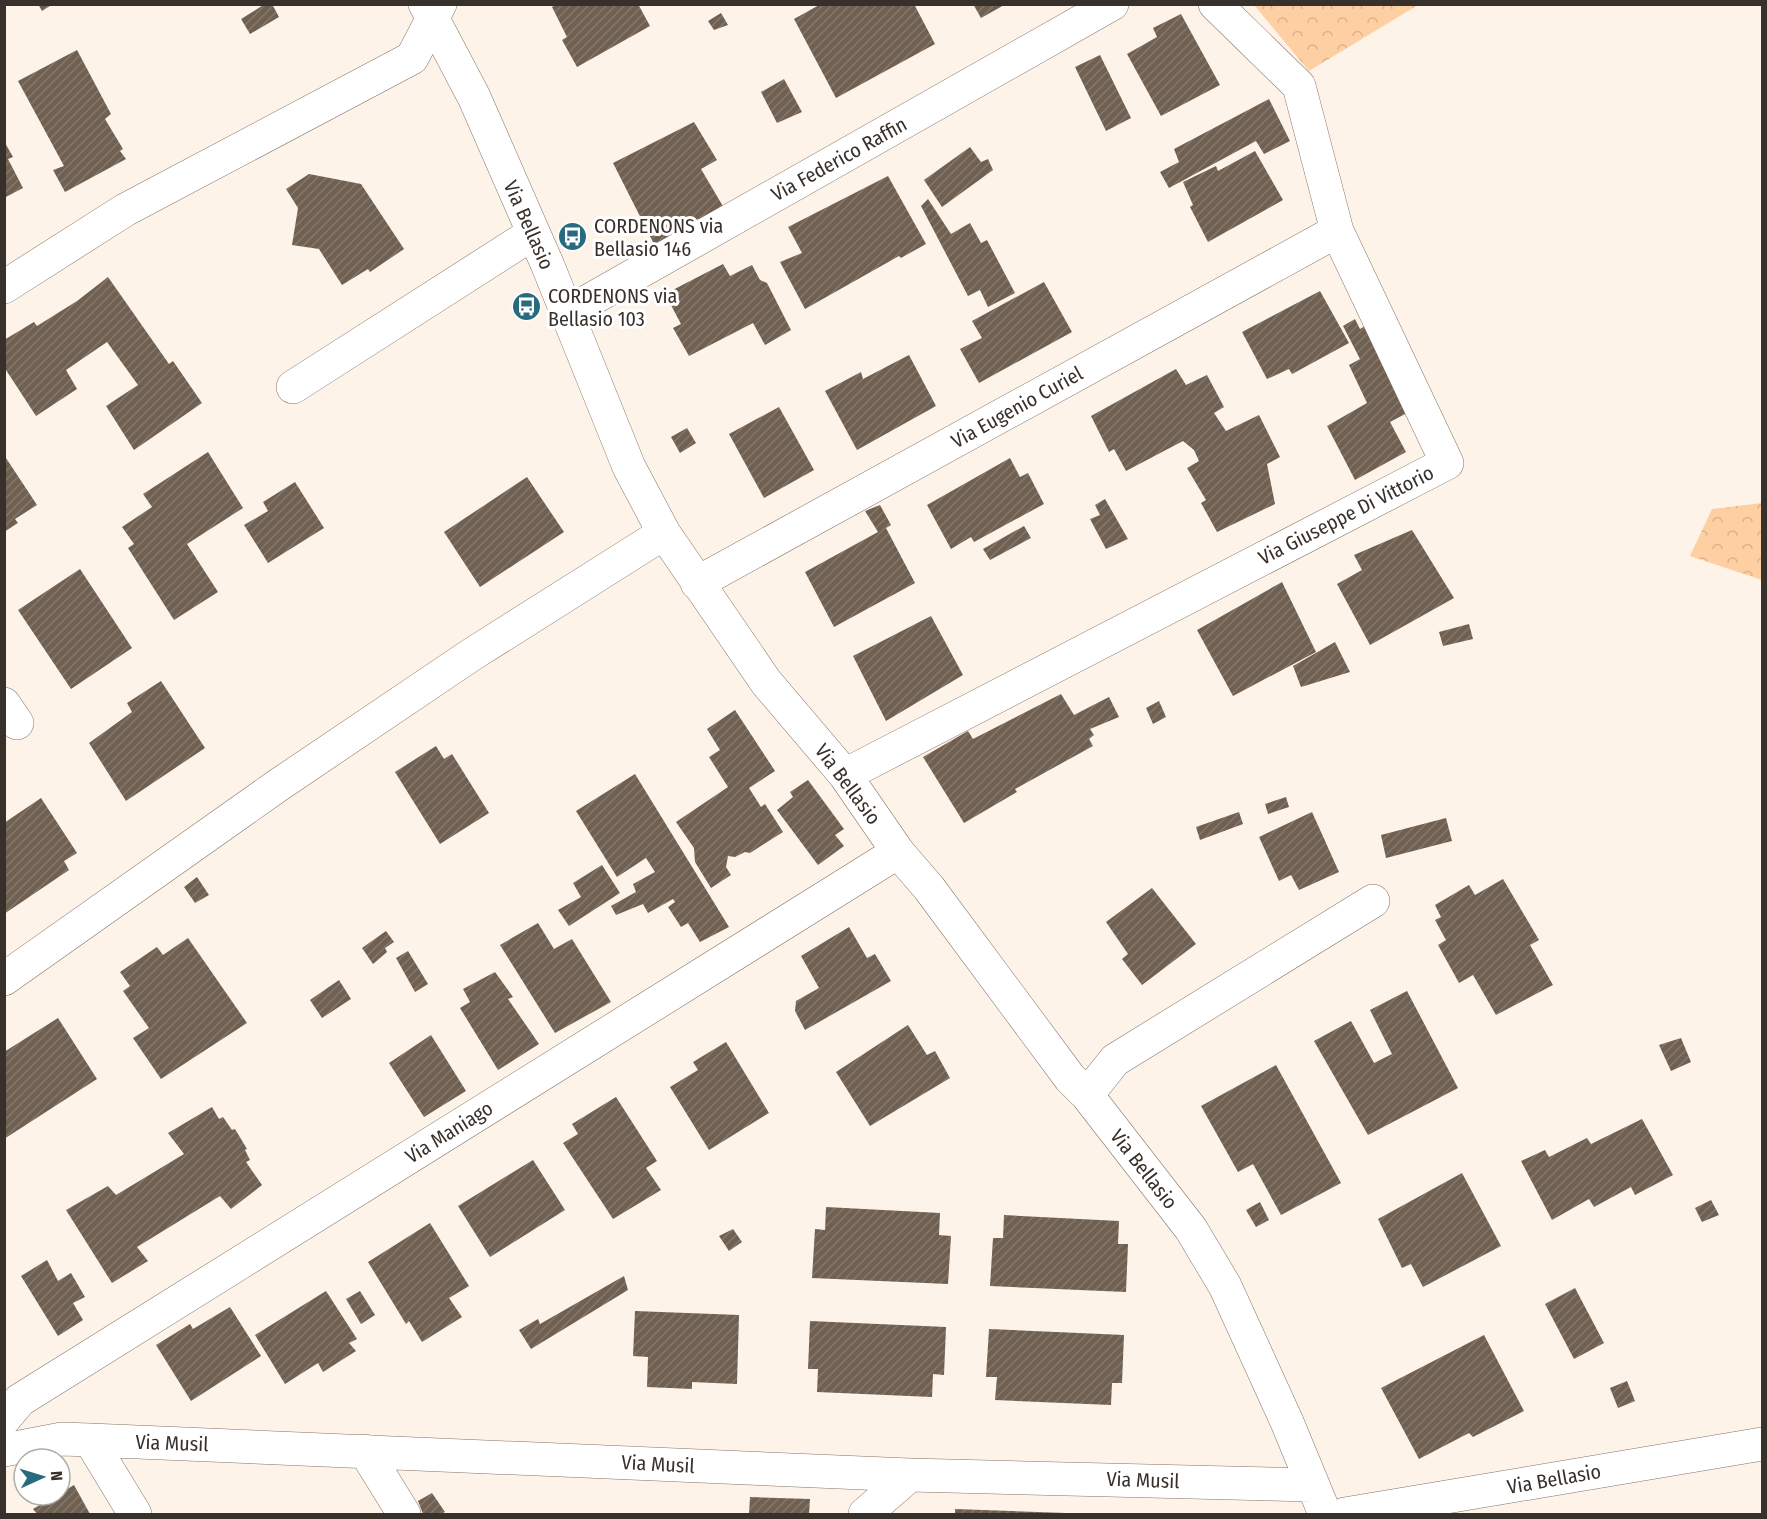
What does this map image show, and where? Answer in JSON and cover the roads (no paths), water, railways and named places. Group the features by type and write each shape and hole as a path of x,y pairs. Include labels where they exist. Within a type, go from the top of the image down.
{"street":[{"name":"Via Federico Raffin","path":"567,313 1112,4"},
{"name":"Via Giuseppe Di Vittorio","path":"845,775 1447,463 1337,231 1299,86 1215,4"},
{"name":"Via Bellasio","path":"432,9 474,97 567,313 629,467 664,533 766,682 845,775 898,852 929,888 1070,1078 1087,1095 1191,1229 1225,1286 1287,1422 1325,1515"},
{"name":"Via Bellasio","path":"4,288 125,210 412,58 432,9"},
{"name":"Via Eugenio Curiel","path":"697,583 1337,231"},
{"path":"293,387 532,234"},
{"path":"4,979 277,786 471,655 664,533"},
{"name":"Via Maniago","path":"4,1419 20,1400 898,852"},
{"path":"1087,1095 1115,1060 1373,901"},
{"name":"Via Musil","path":"4,1450 62,1439 910,1475 1312,1485"},
{"path":"90,1440 135,1515"},
{"name":"Via Bellasio","path":"1345,1515 1762,1444"},
{"path":"365,1451 404,1515"},
{"path":"865,1515 910,1475"}],"place":[{"name":"CORDENONS via Bellasio 146","path":"573,237"},
{"name":"CORDENONS via Bellasio 103","path":"527,307"}]}
